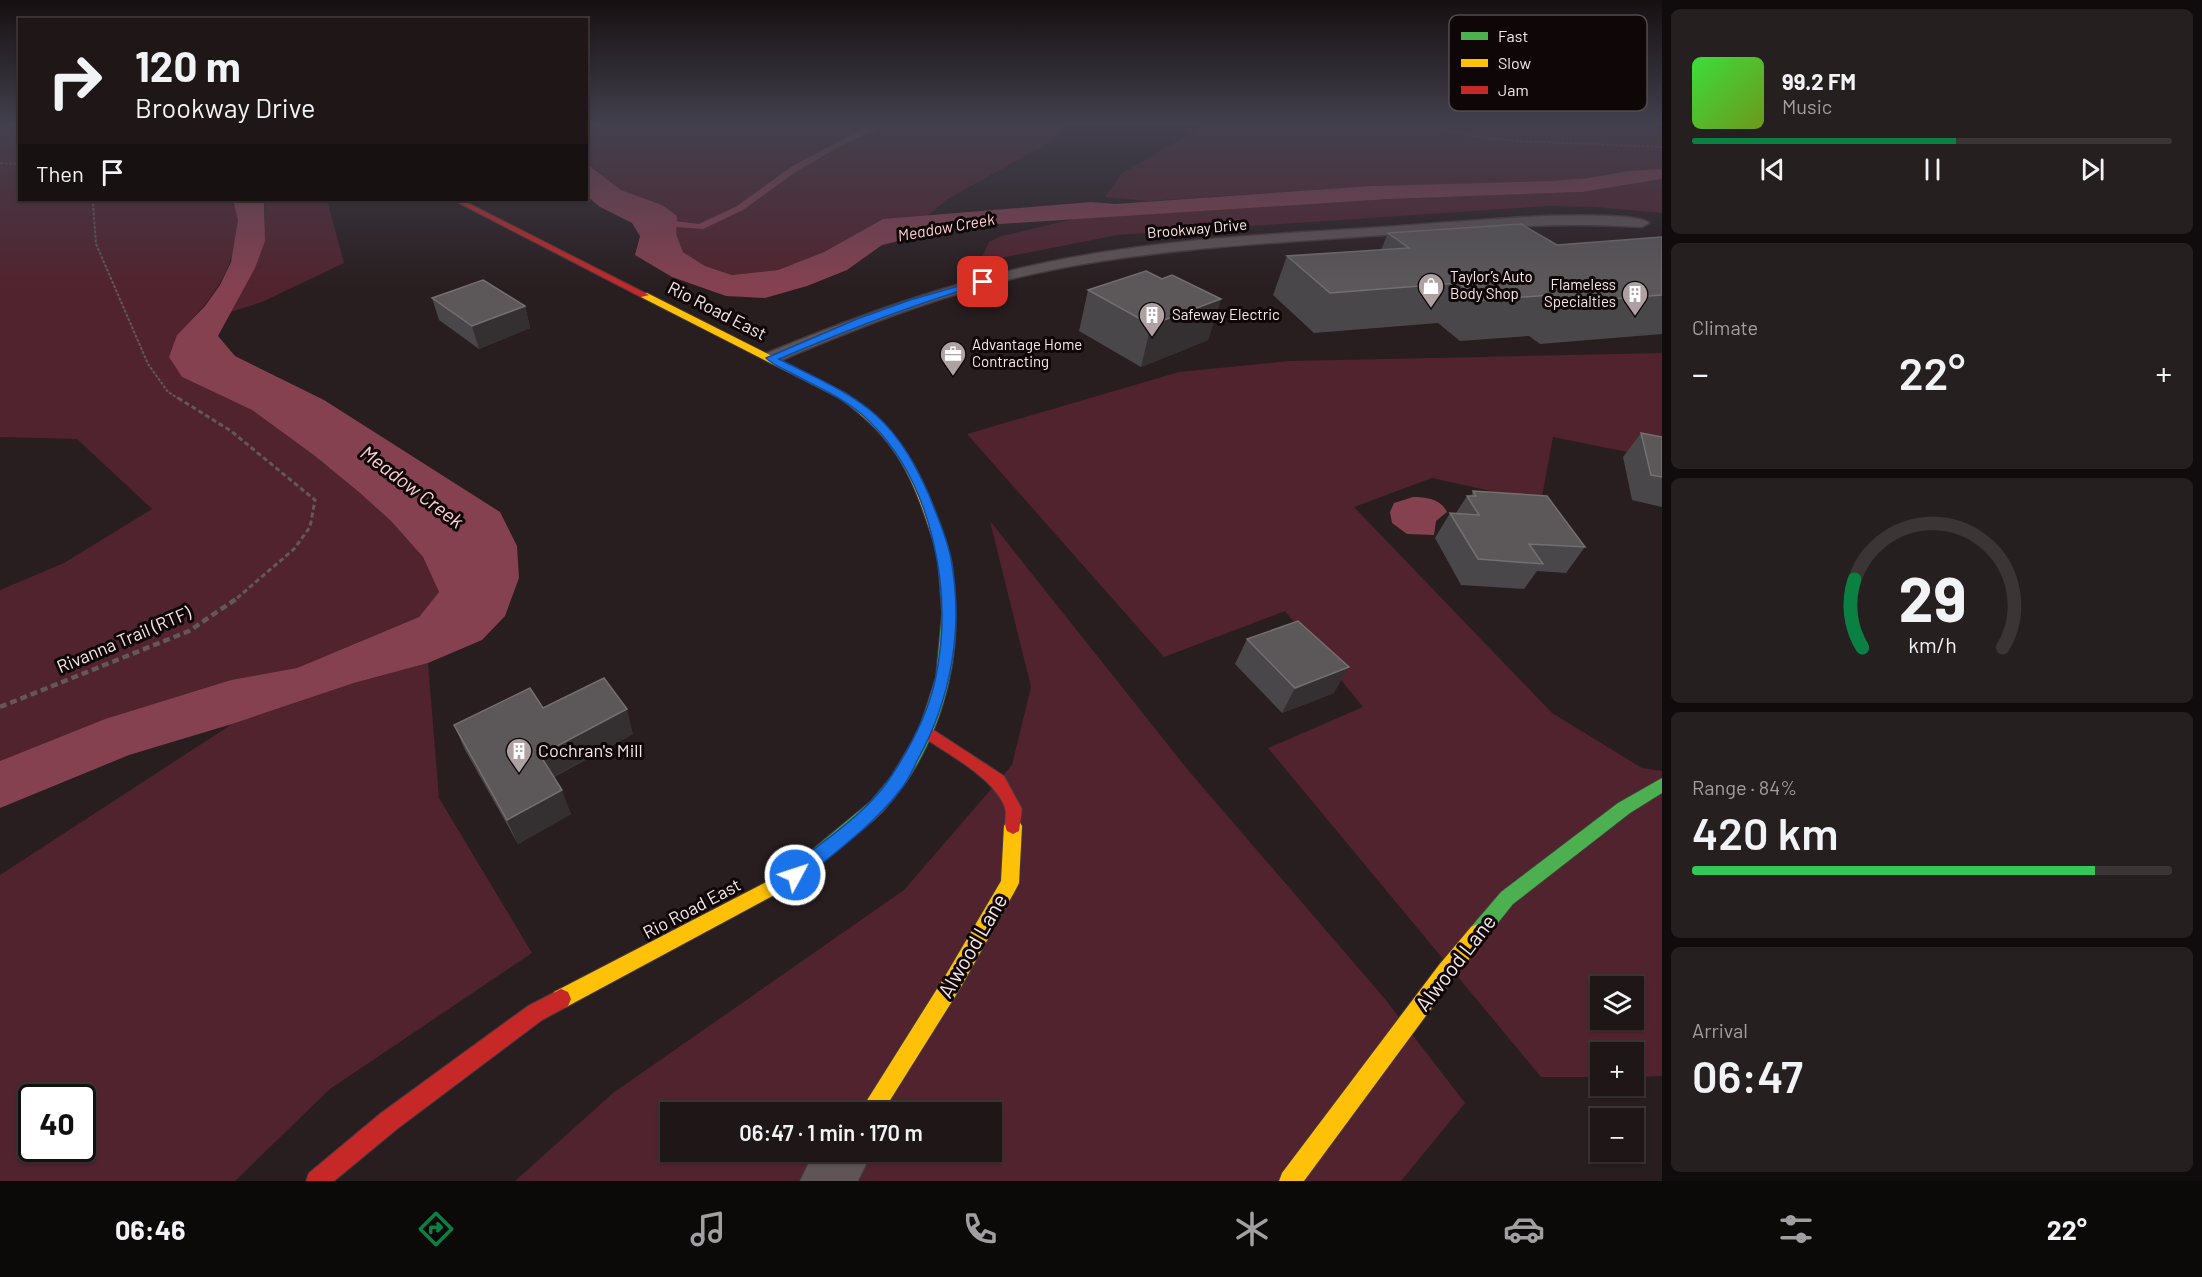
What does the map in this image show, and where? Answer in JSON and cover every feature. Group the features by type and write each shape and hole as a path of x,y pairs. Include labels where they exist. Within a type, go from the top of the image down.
{"street":[{"name":"Rio Road East","path":"317,1181 389,1121 535,1013 795,875 877,806 897,782 926,731 944,676 949,613 945,559 933,520 912,469 897,445 873,418 843,396 771,358 459,201"},
{"name":"Alwood Lane","path":"877,1102 954,981 1010,883 1014,809 998,781 926,731"},
{"name":"Alwood Lane","path":"1290,1181 1446,972 1507,898 1624,808 1662,785"},
{"path":"827,1181 839,1162"}],"lane":[{"name":"Brookway Drive","path":"771,358 842,327 913,302 1006,276 1118,254 1292,237 1539,220 1600,219 1642,223"}],"path":[{"name":"Rivanna Trail (RTF)","path":"0,707 189,631 240,596 294,549 310,527 315,500 231,431 168,392 148,363 96,244 93,204 91,201"}],"shaded area":[{"path":"0,179 18,179 18,201 234,201 237,211 237,232 224,276 199,312 177,335 182,377 252,410 315,456 360,493 391,521 423,557 439,592 419,617 297,668 231,680 105,719 0,761 0,590 64,563 152,509 77,439 0,437"},
{"path":"607,179 983,179 946,200 926,217 883,219 824,252 778,270 732,275 705,266 683,252 662,205 621,190"},
{"path":"1118,179 1574,179 1371,186 1148,201 1105,197"},
{"path":"1662,179 1662,213 1595,207 1548,206 1117,235 980,262 989,242 1002,236 1073,219 1389,199 1582,192"},
{"path":"264,201 327,201 344,263 262,302 231,312 251,272 261,244 265,215"},
{"path":"1662,353 1662,459 1553,437 1541,502 1432,478 1354,507 1552,713 1642,768 1662,771 1662,1076 1644,1077 1644,1042 1590,1042 1590,1077 1541,1077 1268,748 1363,707 1285,611 1164,657 967,434 1179,372 1290,361"},
{"path":"990,521 1188,770 1385,999 1465,1103 1401,1181 515,1181 613,1093 904,890 1012,765 1031,687"},
{"path":"428,663 439,798 532,953 330,1089 235,1181 0,1181 0,875 232,724 354,683"}],"water":[{"name":"Meadow Creek","path":"588,179 607,179 621,190 662,205 677,216 676,234 683,252 705,266 732,275 778,270 824,252 883,219 1091,202 1115,204 1371,186 1574,179 1661,179 1582,192 1389,199 1000,224 927,234 882,245 847,270 807,286 765,298 726,296 672,277 635,255 640,236 632,223 600,207 588,197"},
{"name":"Meadow Creek","path":"233,201 264,201 265,241 255,268 218,336 235,356 324,400 500,512 517,546 519,578 505,616 482,640 428,663 354,683 232,724 129,755 0,808 0,761 105,719 231,680 297,668 419,617 439,592 423,557 391,521 360,493 315,456 252,410 182,377 169,357 177,335 205,306 220,285 231,262 238,220"},
{"path":"1413,497 1428,498 1441,504 1447,512 1436,521 1434,535 1407,534 1392,523 1390,512 1394,503"}],"building":[{"path":"1521,224 1557,245 1662,237 1662,295 1564,303 1552,295 1482,300 1458,283 1330,293 1287,256 1409,248 1388,233"},
{"path":"1146,271 1162,279 1172,275 1221,299 1151,325 1088,290"},
{"path":"483,280 525,306 472,326 432,298"},
{"path":"1641,433 1662,437 1662,477 1651,475"},
{"path":"1473,491 1547,496 1585,547 1529,544 1543,564 1478,559 1450,513 1479,515 1467,496 1476,496"},
{"path":"1298,621 1349,667 1295,688 1247,639"},
{"path":"604,678 627,709 540,755 562,790 507,820 454,725 530,688 543,708"}],"waterway":[{"path":"665,223 700,227 740,208 780,179"}],"traffic: fast":[{"path":"772,887 795,875 877,806 897,782 926,731 943,677 949,613 945,559 941,547"},
{"path":"1478,933 1507,898 1624,808 1662,785"}],"traffic: slow":[{"path":"644,295 843,396 870,415 897,446 916,478 941,547"},
{"path":"877,1102 954,980 1010,883 1013,826"},
{"path":"561,999 772,887"},
{"path":"1290,1181 1446,972 1478,933"}],"traffic: jam":[{"path":"459,201 644,295"},
{"path":"926,731 998,781 1014,809 1013,826"},
{"path":"317,1181 389,1121 535,1013 561,999"}],"place":[{"name":"Taylor’s Auto Body Shop","path":"1431,309"},
{"name":"Flameless Specialties","path":"1635,317"},
{"name":"Safeway Electric","path":"1152,338"},
{"name":"Advantage Home Contracting","path":"953,377"},
{"name":"Cochran's Mill","path":"519,774"}],"route":[{"path":"795,875 877,806 897,782 926,731 944,676 949,613 945,559 933,520 912,469 897,445 873,418 843,396 771,358 842,327 913,302 983,282"}]}
